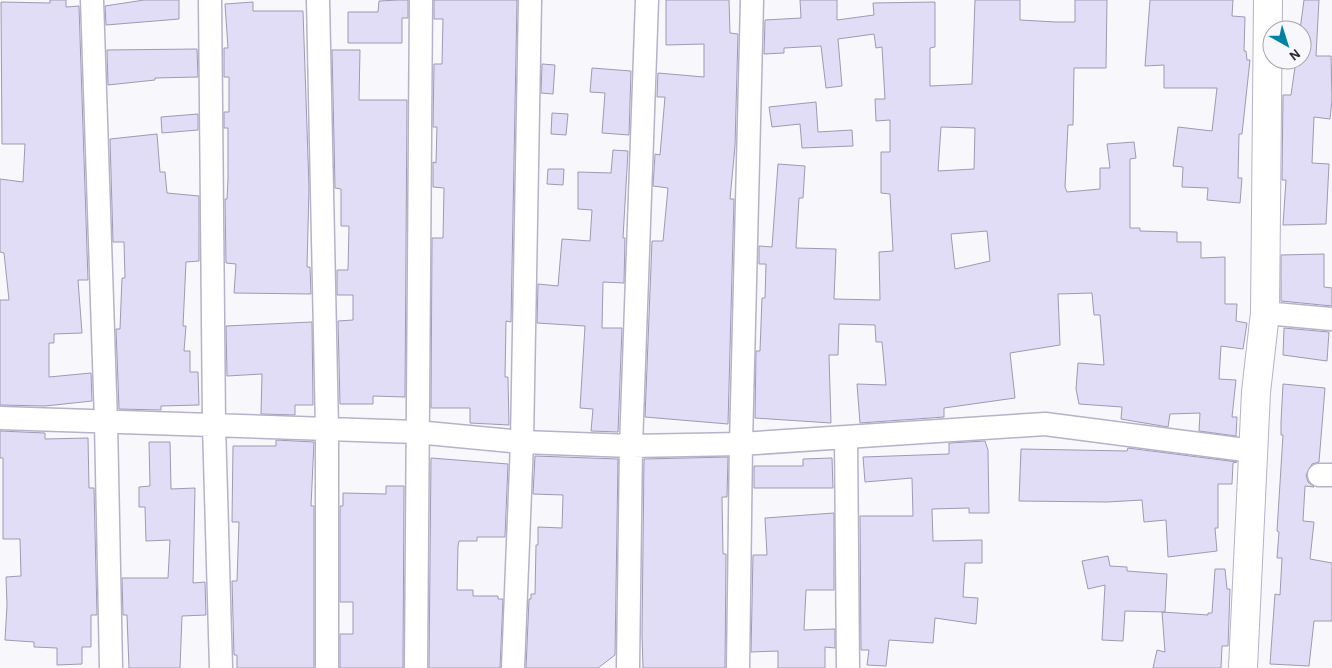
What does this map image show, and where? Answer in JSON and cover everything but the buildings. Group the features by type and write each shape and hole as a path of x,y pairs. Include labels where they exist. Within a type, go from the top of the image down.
{"main road":[{"path":"1243,668 1256,392 1265,313 1268,0"}],"street":[{"path":"92,0 106,422 111,668"},
{"path":"210,0 214,425 221,668"},
{"path":"318,0 327,429 327,668"},
{"path":"416,668 416,432 421,0"},
{"path":"514,668 522,442 530,0"},
{"path":"628,668 631,446 647,0"},
{"path":"738,668 741,444 752,0"},
{"path":"1265,313 1332,319"},
{"path":"0,418 416,432 522,442 631,446 741,444 1046,424 1253,451"},
{"path":"846,436 848,668"}]}
